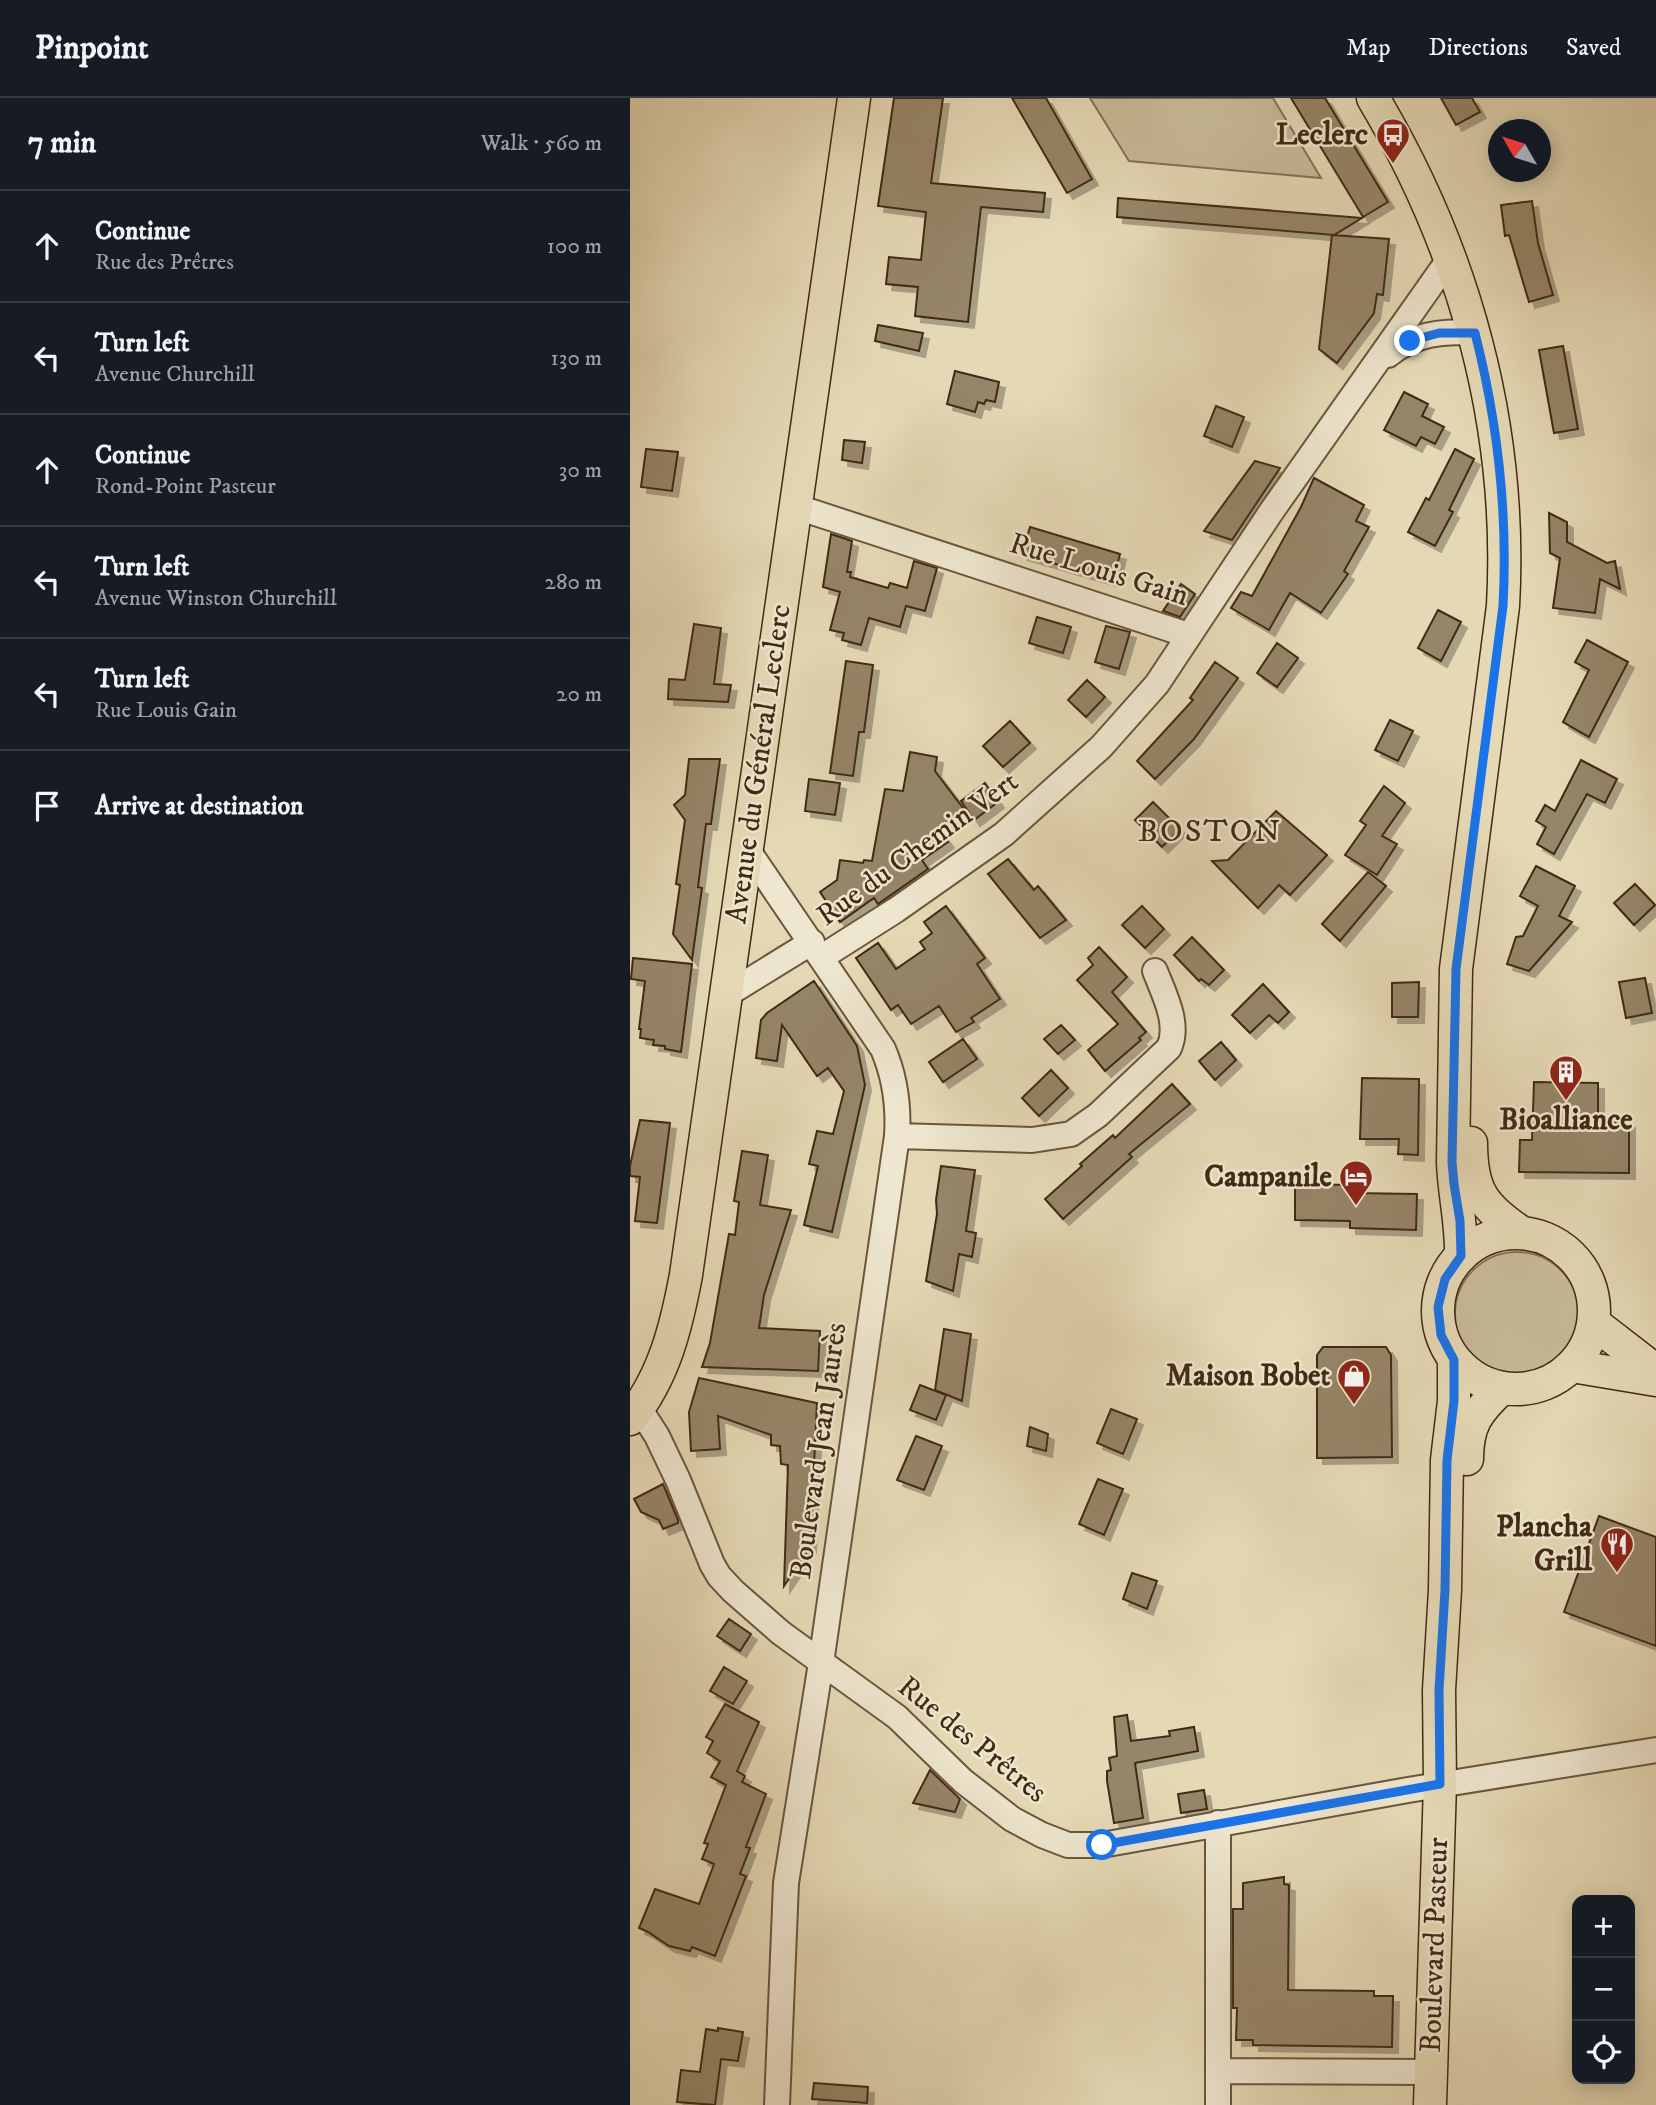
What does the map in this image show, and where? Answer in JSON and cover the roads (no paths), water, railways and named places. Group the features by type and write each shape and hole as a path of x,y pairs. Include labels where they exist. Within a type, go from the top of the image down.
{"main road":[{"name":"Avenue du Général Leclerc","path":"634,1414 662,1367 680,1305 854,98"},
{"path":"1373,98 1417,177 1450,258 1475,333 1497,435 1506,553 1503,606 1456,969 1452,1162 1460,1221 1461,1256"},
{"path":"1392,98 1438,183 1475,275 1493,334 1516,454 1521,562 1513,650 1479,923 1471,1161 1474,1181 1480,1194 1498,1215 1522,1233"},
{"path":"1522,1233 1535,1235 1558,1245 1577,1263 1590,1285 1594,1323 1587,1346 1573,1366 1552,1381 1527,1389 1502,1388 1476,1379 1454,1360 1441,1335 1438,1307 1445,1279 1461,1256 1489,1238 1522,1233"},
{"path":"1594,1323 1656,1371"},
{"path":"1440,1784 1439,1690 1445,1601 1447,1460 1454,1401 1454,1360"},
{"path":"1573,1366 1656,1380"},
{"path":"1440,1784 1462,1642 1468,1436 1479,1412 1502,1388"},
{"name":"Boulevard Pasteur","path":"1430,2105 1440,1784"}],"street":[{"name":"Rue Louis Gain","path":"797,507 1188,635 1450,258"},
{"name":"Rue Louis Gain","path":"1379,362 1396,348 1425,335 1475,333"},
{"name":"Rue du Chemin Vert","path":"726,995 896,910 1004,834 1101,747 1157,684 1188,635"},
{"name":"Boulevard Jean Jaurès","path":"747,849 883,1049 897,1100 897,1136 821,1663 786,1883 777,2105"},
{"path":"897,1136 1032,1140 1058,1137 1082,1128 1169,1048 1173,1035 1170,1012 1155,971"},
{"name":"Rue des Prêtres","path":"634,1414 657,1436 719,1576 781,1633 897,1717 963,1781 1012,1819 1056,1841 1080,1846 1102,1845 1440,1784 1656,1751"},
{"path":"1218,1823 1218,2105"},
{"path":"1218,2071 1430,2073"}],"place":[{"name":"Leclerc","path":"1393,165"},
{"name":"Bioalliance","path":"1566,1102"},
{"name":"Campanile","path":"1356,1207"},
{"name":"Maison Bobet","path":"1354,1406"},
{"name":"Plancha Grill","path":"1617,1574"}],"district":[{"name":"BOSTON","path":"1210,832"}]}
